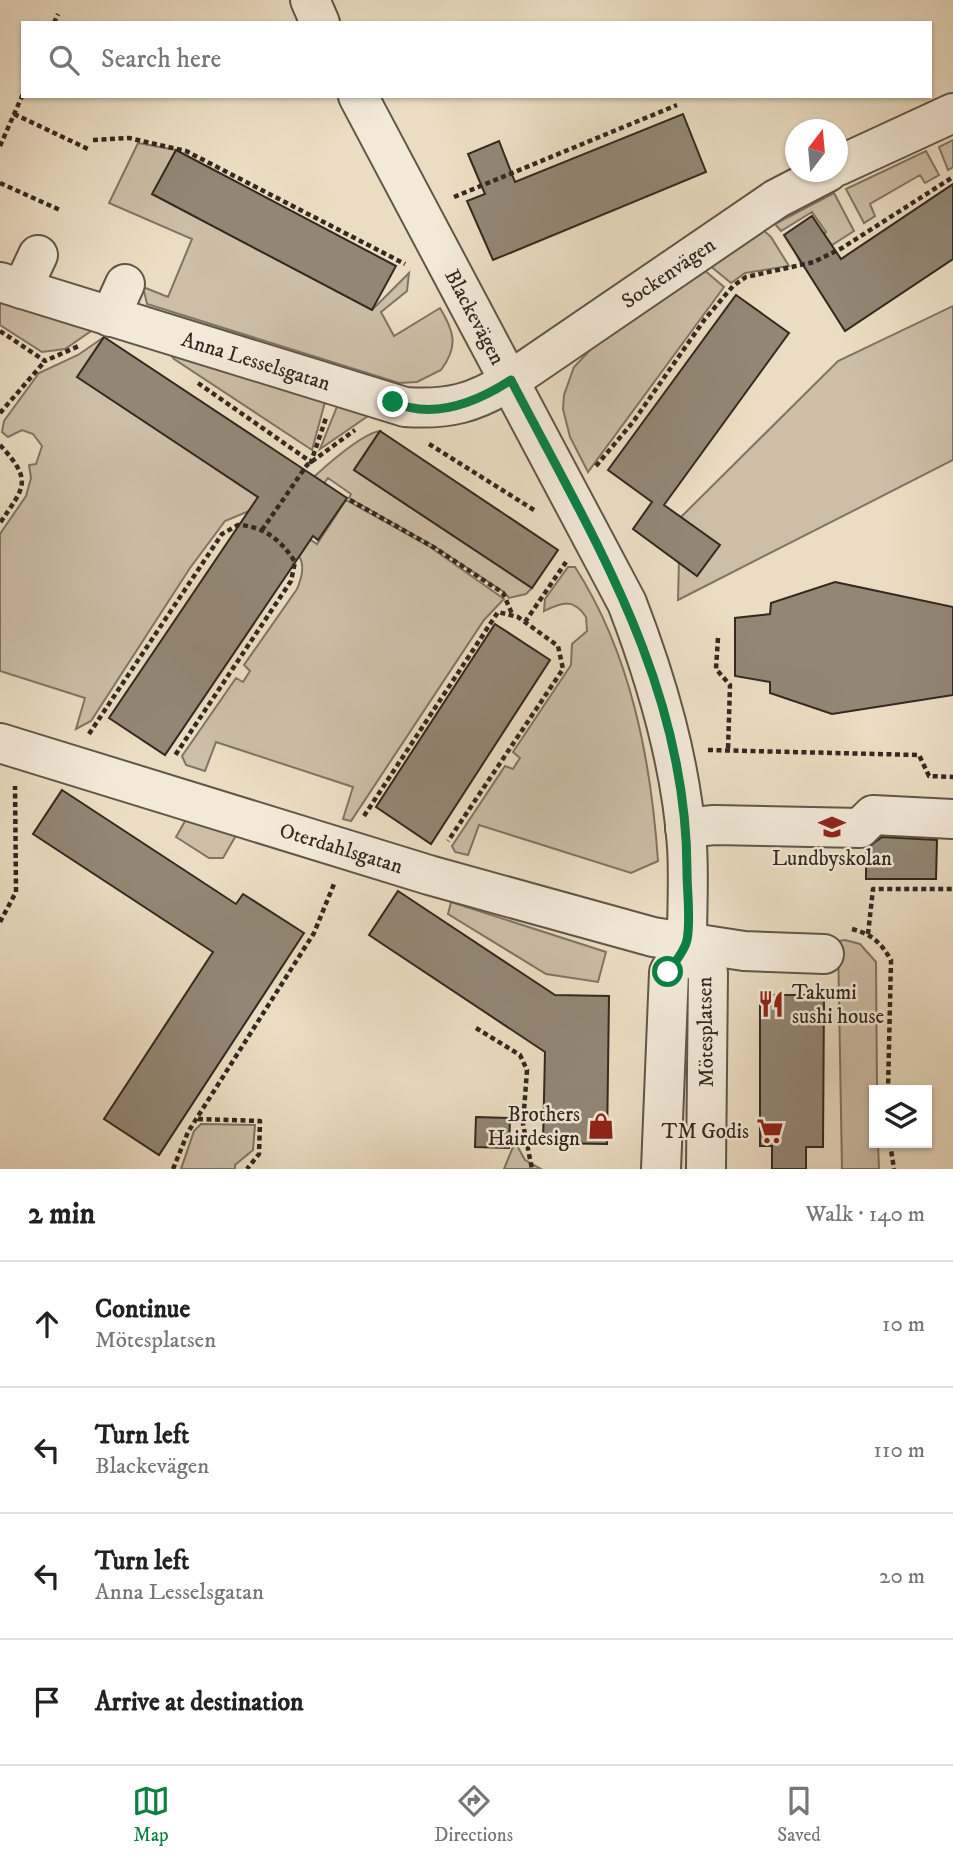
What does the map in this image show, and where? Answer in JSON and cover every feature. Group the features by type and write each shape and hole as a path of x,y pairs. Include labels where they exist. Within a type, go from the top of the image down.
{"street":[{"path":"310,0 319,21"},
{"name":"Blackevägen","path":"359,98 627,603 657,681 672,751 685,828 687,942"},
{"path":"848,161 953,113"},
{"name":"Sockenvägen","path":"511,380 776,199 809,182"},
{"name":"Anna Lesselsgatan","path":"20,276 107,315 405,407 428,409 458,405 481,399 511,380"},
{"name":"Oterdahlsgatan","path":"6,745 508,897 653,937 687,942"},
{"path":"685,828 714,825 860,828 873,815 953,819"},
{"name":"Mötesplatsen","path":"687,942 744,951 824,954"},
{"name":"Mötesplatsen","path":"661,1169 668,972 687,942"},
{"name":"Mötesplatsen","path":"687,942 708,973 706,1169"}],"path":[{"path":"55,21 58,14"},
{"path":"0,146 21,98"},
{"path":"449,199 677,106"},
{"path":"14,114 88,149"},
{"path":"93,140 139,139 186,151 415,271"},
{"path":"595,467 633,422 698,329 733,286 746,277 814,262 842,248 953,177"},
{"path":"0,183 60,211"},
{"path":"0,413 45,361 107,315"},
{"path":"0,331 45,361"},
{"path":"191,379 311,462"},
{"path":"311,462 328,411"},
{"path":"262,530 300,472 357,428"},
{"path":"429,436 429,445 541,514"},
{"path":"0,445 19,468 24,480 21,491 0,523"},
{"path":"350,500 435,548 503,593 513,616"},
{"path":"69,764 218,540 227,530 238,525 262,530 281,543 295,562 291,581 152,789"},
{"path":"525,622 567,560"},
{"path":"173,1169 188,1132 314,933 360,822 498,612 513,616 558,646 564,669 440,853"},
{"path":"718,638 716,669 730,685 728,750"},
{"path":"0,922 16,892 18,876 6,745"},
{"path":"672,751 919,755 929,776 953,777"},
{"path":"868,934 873,889 953,889"},
{"path":"476,1028 520,1055 527,1070 523,1124 532,1169"},
{"path":"197,1119 260,1121 259,1154 247,1169"},
{"path":"891,1148 894,1169"}],"shaded area":[{"path":"953,140 953,167 948,170 939,147"},
{"path":"138,143 176,150 153,194 372,310 409,273 407,291 381,312 394,336 440,308 449,324 452,339 450,353 441,370 417,382 399,383 147,304 143,287 168,297 192,239 109,203"},
{"path":"926,151 939,175 925,183 920,175 870,204 875,216 864,223 846,189"},
{"path":"834,193 854,231 804,263 800,262 796,253 826,232 812,212 781,231 775,224"},
{"path":"762,229 771,237 789,266 745,273 731,283 708,264"},
{"path":"703,269 724,287 588,472 570,437 563,409 564,395 574,367 595,345"},
{"path":"0,298 94,329 65,349 42,352 0,325"},
{"path":"953,306 953,460 678,600 680,518 838,361"},
{"path":"104,337 78,377 262,500 254,509 225,521 190,568 91,721 76,729 85,698 0,671 0,534 26,496 31,478 29,465 36,464 42,446 33,434 22,430 8,437 2,432 4,421 39,373 78,355"},
{"path":"170,354 325,402 312,450 174,359"},
{"path":"338,404 368,416 320,449"},
{"path":"380,431 354,470 532,588 526,594 509,598 434,546 349,498 351,494 328,478 291,527 317,544 346,500 430,547 504,599 484,620 351,821 343,819 353,787 216,742 205,771 186,765 182,756 236,678 243,682 250,671 244,665 297,589 301,577 301,560 275,524 277,516 325,467 356,443"},
{"path":"568,567 575,567 611,635 635,709 643,747 658,861 631,873 479,825 468,855 455,852 452,846 505,766 513,769 520,758 513,752 571,665 572,644 587,631 586,617 571,604 561,604 544,611 545,599"},
{"path":"188,816 238,832 223,858 209,858 176,837"},
{"path":"451,902 606,952 598,982 546,974 448,914"},
{"path":"838,941 860,944 876,962 877,1085 869,1085 869,1148 878,1148 879,1169 842,1169"},
{"path":"201,1124 255,1125 253,1150 235,1165 235,1169 181,1169 194,1131"},
{"path":"515,1142 525,1160 541,1169 504,1169"}],"building":[{"path":"683,114 706,172 493,260 467,201 485,194 468,154 499,141 515,182"},
{"path":"176,150 396,266 372,310 152,194"},
{"path":"953,184 953,259 845,331 784,235 812,216 841,259"},
{"path":"736,295 789,333 664,505 720,545 697,576 633,529 652,502 608,470"},
{"path":"104,337 347,498 318,540 313,536 165,755 109,718 258,497 77,377"},
{"path":"380,431 558,550 532,588 354,470"},
{"path":"835,582 953,607 953,695 832,714 770,693 770,682 735,676 735,618 770,614 771,603"},
{"path":"495,624 550,660 431,844 376,807"},
{"path":"62,790 236,904 243,894 304,933 159,1155 104,1119 213,952 33,834"},
{"path":"882,837 937,840 936,879 866,879 866,849"},
{"path":"398,891 555,995 609,996 607,1144 543,1143 545,1052 369,935"},
{"path":"760,995 824,995 823,1147 806,1147 806,1169 772,1169 772,1146 760,1146"},
{"path":"476,1117 510,1118 509,1148 475,1147"}],"place":[{"name":"Lundbyskolan","path":"832,827"},
{"name":"Takumi sushi house","path":"771,1004"},
{"name":"Brothers Hairdesign","path":"601,1126"},
{"name":"TM Godis","path":"770,1131"}],"route":[{"path":"393,402 405,407 428,409 458,405 481,399 511,380 627,603 657,681 675,763 687,846 687,942 668,972"}]}
